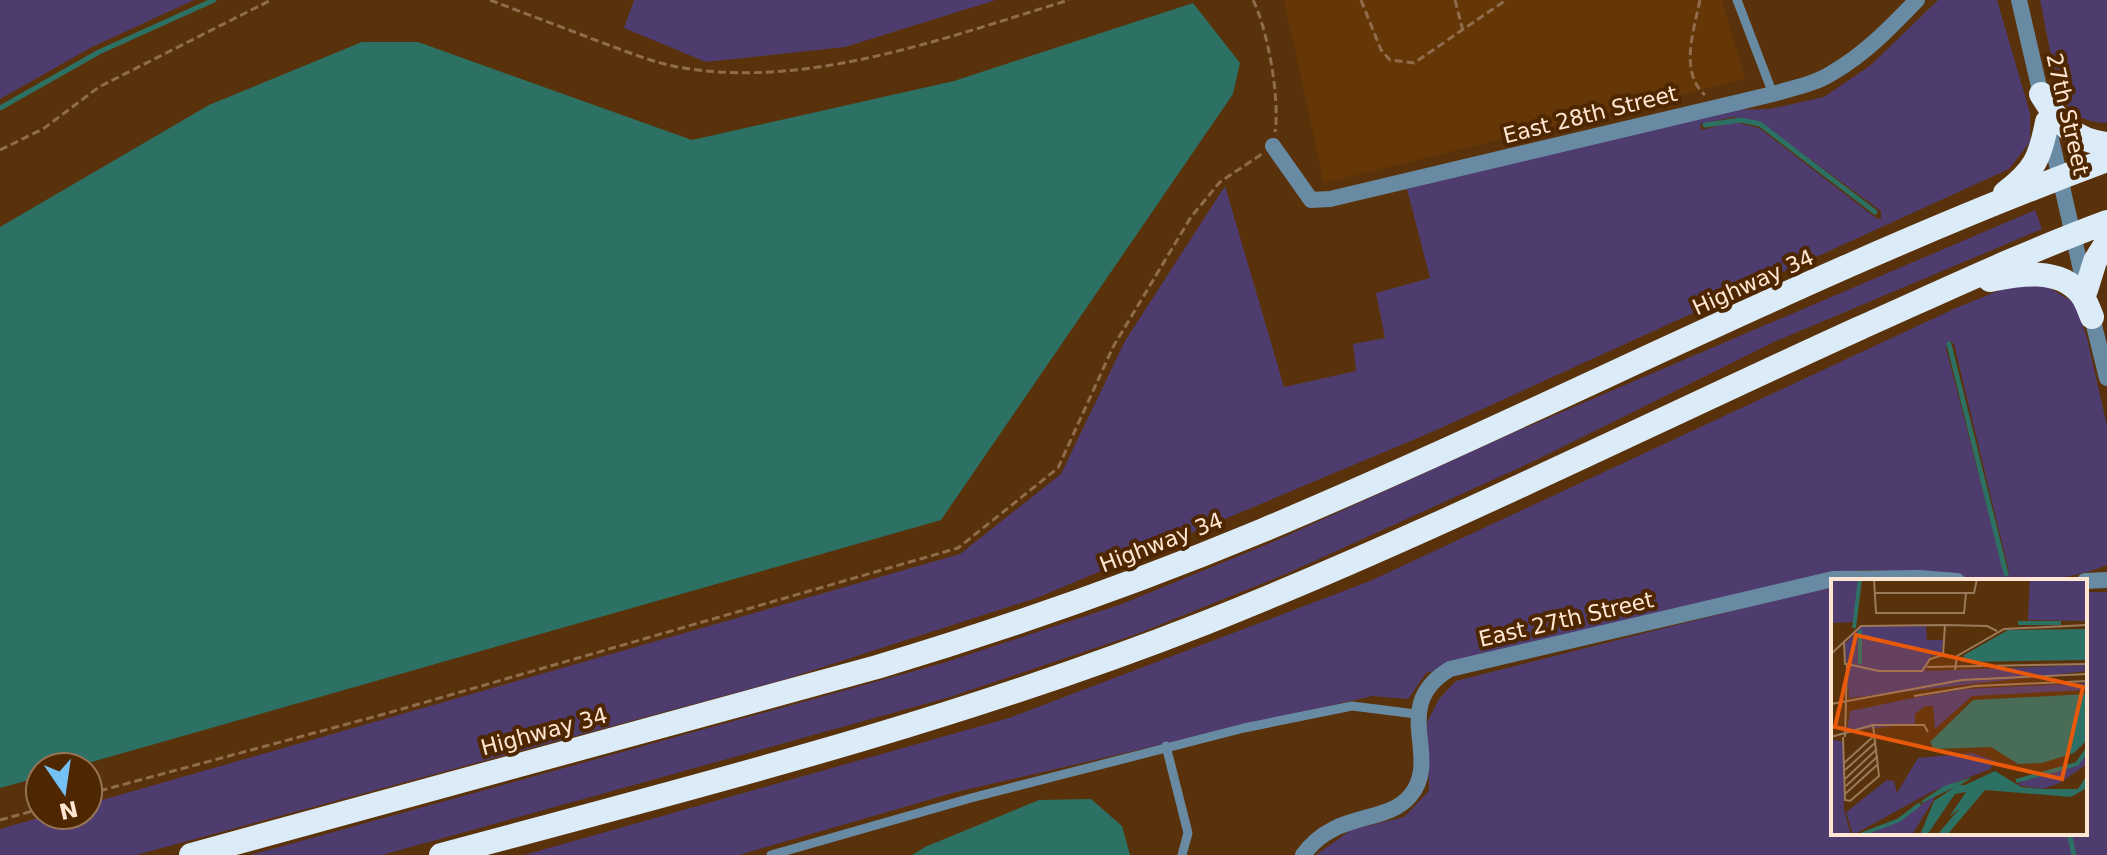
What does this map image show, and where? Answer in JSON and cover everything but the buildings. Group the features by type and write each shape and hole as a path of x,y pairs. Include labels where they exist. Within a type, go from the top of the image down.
{"highway":[{"path":"2041,94 2057,120 2075,134 2092,142 2107,144"},
{"path":"1986,209 2026,175 2040,154 2047,122"},
{"name":"Highway 34","path":"191,855 877,667 1106,591 1289,518 1986,209 2107,160"},
{"path":"441,855 820,753 1007,695 1207,622 1560,467 1952,287 2107,222"},
{"path":"2086,290 2095,261 2107,242"},
{"path":"1952,287 2018,275 2054,277 2081,294 2092,317"}],"street":[{"name":"East 28th Street","path":"1273,146 1311,200 1330,199 1716,105 1773,94 1830,75 1864,52 1917,0"},
{"name":"27th Street","path":"2019,0 2107,378"},
{"name":"East 27th Street","path":"1416,714 1433,679 1450,669 1831,579"},
{"name":"East 27th Street","path":"1833,579 1932,579"},
{"path":"2087,581 2107,580"},
{"path":"1303,855 1317,839 1337,825 1397,807 1410,796 1417,783 1421,756 1416,714"}],"lane":[{"path":"1740,2 1773,94"},
{"path":"771,855 1166,746 1352,706 1416,714"},
{"path":"1166,746 1188,833 1182,855"}],"path":[{"path":"0,150 43,129 99,87 271,0"},
{"path":"490,0 647,60 690,69 754,74 816,69 888,53 1069,0"},
{"path":"104,790 388,713 958,548 1058,468 1113,347 1191,217 1220,182 1273,146 1278,113 1262,17 1253,0"},
{"path":"1361,0 1381,50 1390,60 1414,63 1506,0"},
{"path":"1455,0 1463,31"},
{"path":"1700,0 1690,56 1695,87 1716,105"},
{"path":"0,820 24,813"}],"shaded area":[{"path":"0,0 194,0 92,47 0,99"},
{"path":"634,0 996,0 845,47 706,62 624,28"},
{"path":"1284,0 1722,0 1745,79 1324,183"},
{"path":"1938,0 1997,0 2030,113 2030,142 2009,169 1432,432 1039,597 786,679 136,855 0,855 0,829 24,822 24,831 104,831 104,799 960,554 1061,474 1125,341 1225,186 1284,387 1356,371 1353,344 1385,338 1376,293 1430,278 1407,189 1724,110 1770,109 1824,97 1871,65","holes":["1734,117 1761,123 1881,211 1881,219 1876,218 1759,128 1735,122 1701,130 1700,124"]},
{"path":"2040,0 2107,0 2107,123 2079,117 2069,107 2057,79"},
{"path":"2035,210 2042,229 1776,341 1534,461 1288,573 1137,634 950,697 382,855 250,855 943,663 1122,604 1275,541 1515,432"},
{"path":"2018,283 2046,286 2075,303 2087,338 2107,426 2107,565 2049,579 1979,579 1868,570 1813,577 1426,673 1408,699 1372,696 956,792 739,855 524,855 1009,718 1370,581 1956,308","holes":["1950,341 1954,344 2009,572 2005,577 1946,348"]},
{"path":"1831,587 1831,835 2087,835 2087,592 2107,592 2107,855 1316,855 1351,830 1404,817 1429,791 1427,722 1439,699 1456,681"}],"water":[{"path":"1193,3 1240,63 1233,94 941,520 104,758 104,751 24,751 24,781 0,788 0,227 209,105 362,42 418,42 692,140 954,81"},
{"path":"1091,799 1122,826 1130,855 912,855 1039,800"}],"waterway":[{"path":"0,108 99,52 214,0"},
{"path":"1705,125 1741,120 1760,124 1875,212"},
{"path":"1949,344 2006,574"},
{"path":"2069,835 2074,855"}]}
